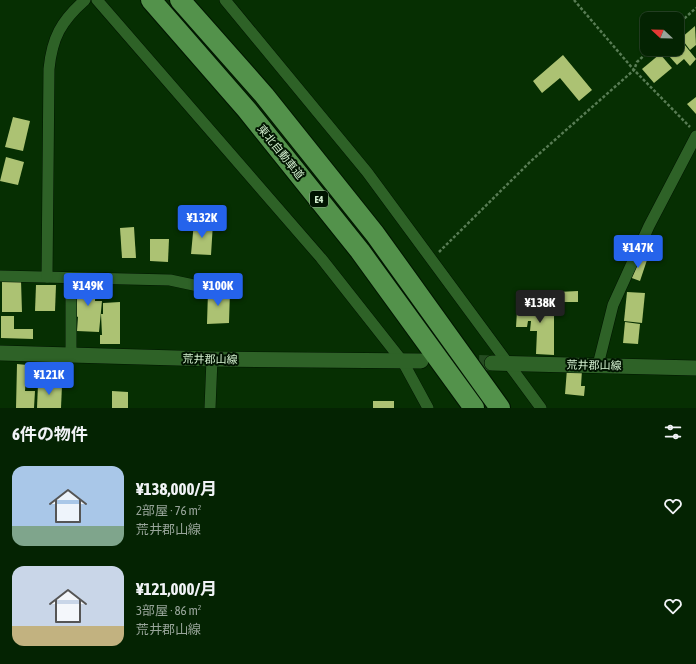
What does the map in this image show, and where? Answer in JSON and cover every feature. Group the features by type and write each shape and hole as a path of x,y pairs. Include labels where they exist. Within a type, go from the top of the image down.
{"highway":[{"name":"東北自動車道","path":"151,0 247,110 356,245 446,367 474,408"},
{"name":"東北自動車道","path":"180,0 264,95 375,234 500,408"}],"main road":[{"name":"荒井郡山線","path":"0,353 212,359 421,361"},
{"name":"荒井郡山線","path":"492,363 696,368"}],"street":[{"path":"47,277 49,69 51,50 57,33 62,25 85,0"},
{"path":"97,0 321,258 403,362 428,408"},
{"path":"225,0 367,172 542,408"},
{"path":"598,365 614,306 649,226 694,132"},
{"path":"0,276 170,280 203,287"},
{"path":"71,278 71,355"},
{"path":"210,408 212,359"}],"path":[{"path":"574,0 634,70 694,132"},
{"path":"684,19 696,8"},
{"path":"436,255 531,161 634,70 638,62 644,56"}],"building":[{"path":"695,26 696,45 690,50 684,42 684,35"},
{"path":"684,44 696,59 690,66 684,59 677,65 669,56 684,56"},
{"path":"563,55 592,90 579,101 560,78 542,93 533,81"},
{"path":"658,56 662,56 672,68 654,83 642,69"},
{"path":"696,97 696,114 687,104"},
{"path":"13,117 30,121 23,151 5,147"},
{"path":"6,157 24,162 18,185 0,181"},
{"path":"194,222 213,223 211,255 191,254"},
{"path":"134,227 136,258 122,258 120,228"},
{"path":"150,239 169,239 168,262 150,261"},
{"path":"636,257 647,260 640,281 629,277"},
{"path":"2,281 21,281 22,312 2,312"},
{"path":"77,281 96,282 95,301 102,301 99,332 77,331"},
{"path":"36,285 56,285 55,311 35,311"},
{"path":"230,290 229,323 207,324 208,291"},
{"path":"578,291 578,302 558,302 558,292"},
{"path":"627,292 645,293 642,323 624,321"},
{"path":"532,299 554,300 554,355 536,354 537,331 530,331 531,321 528,321 527,327 516,327 517,311 532,309"},
{"path":"120,302 120,344 100,344 100,335 102,335 101,314 103,314 103,303"},
{"path":"1,316 14,316 14,329 33,329 33,339 1,338"},
{"path":"625,322 640,324 638,344 623,343"},
{"path":"17,364 27,365 25,391 35,391 34,408 16,408"},
{"path":"567,369 582,370 581,386 585,386 584,396 565,394"},
{"path":"38,384 62,385 61,408 37,408"},
{"path":"112,391 128,392 128,408 112,408"},
{"path":"373,401 394,401 394,408 373,408"}],"tunnel":[{"path":"433,361 492,363"}]}
